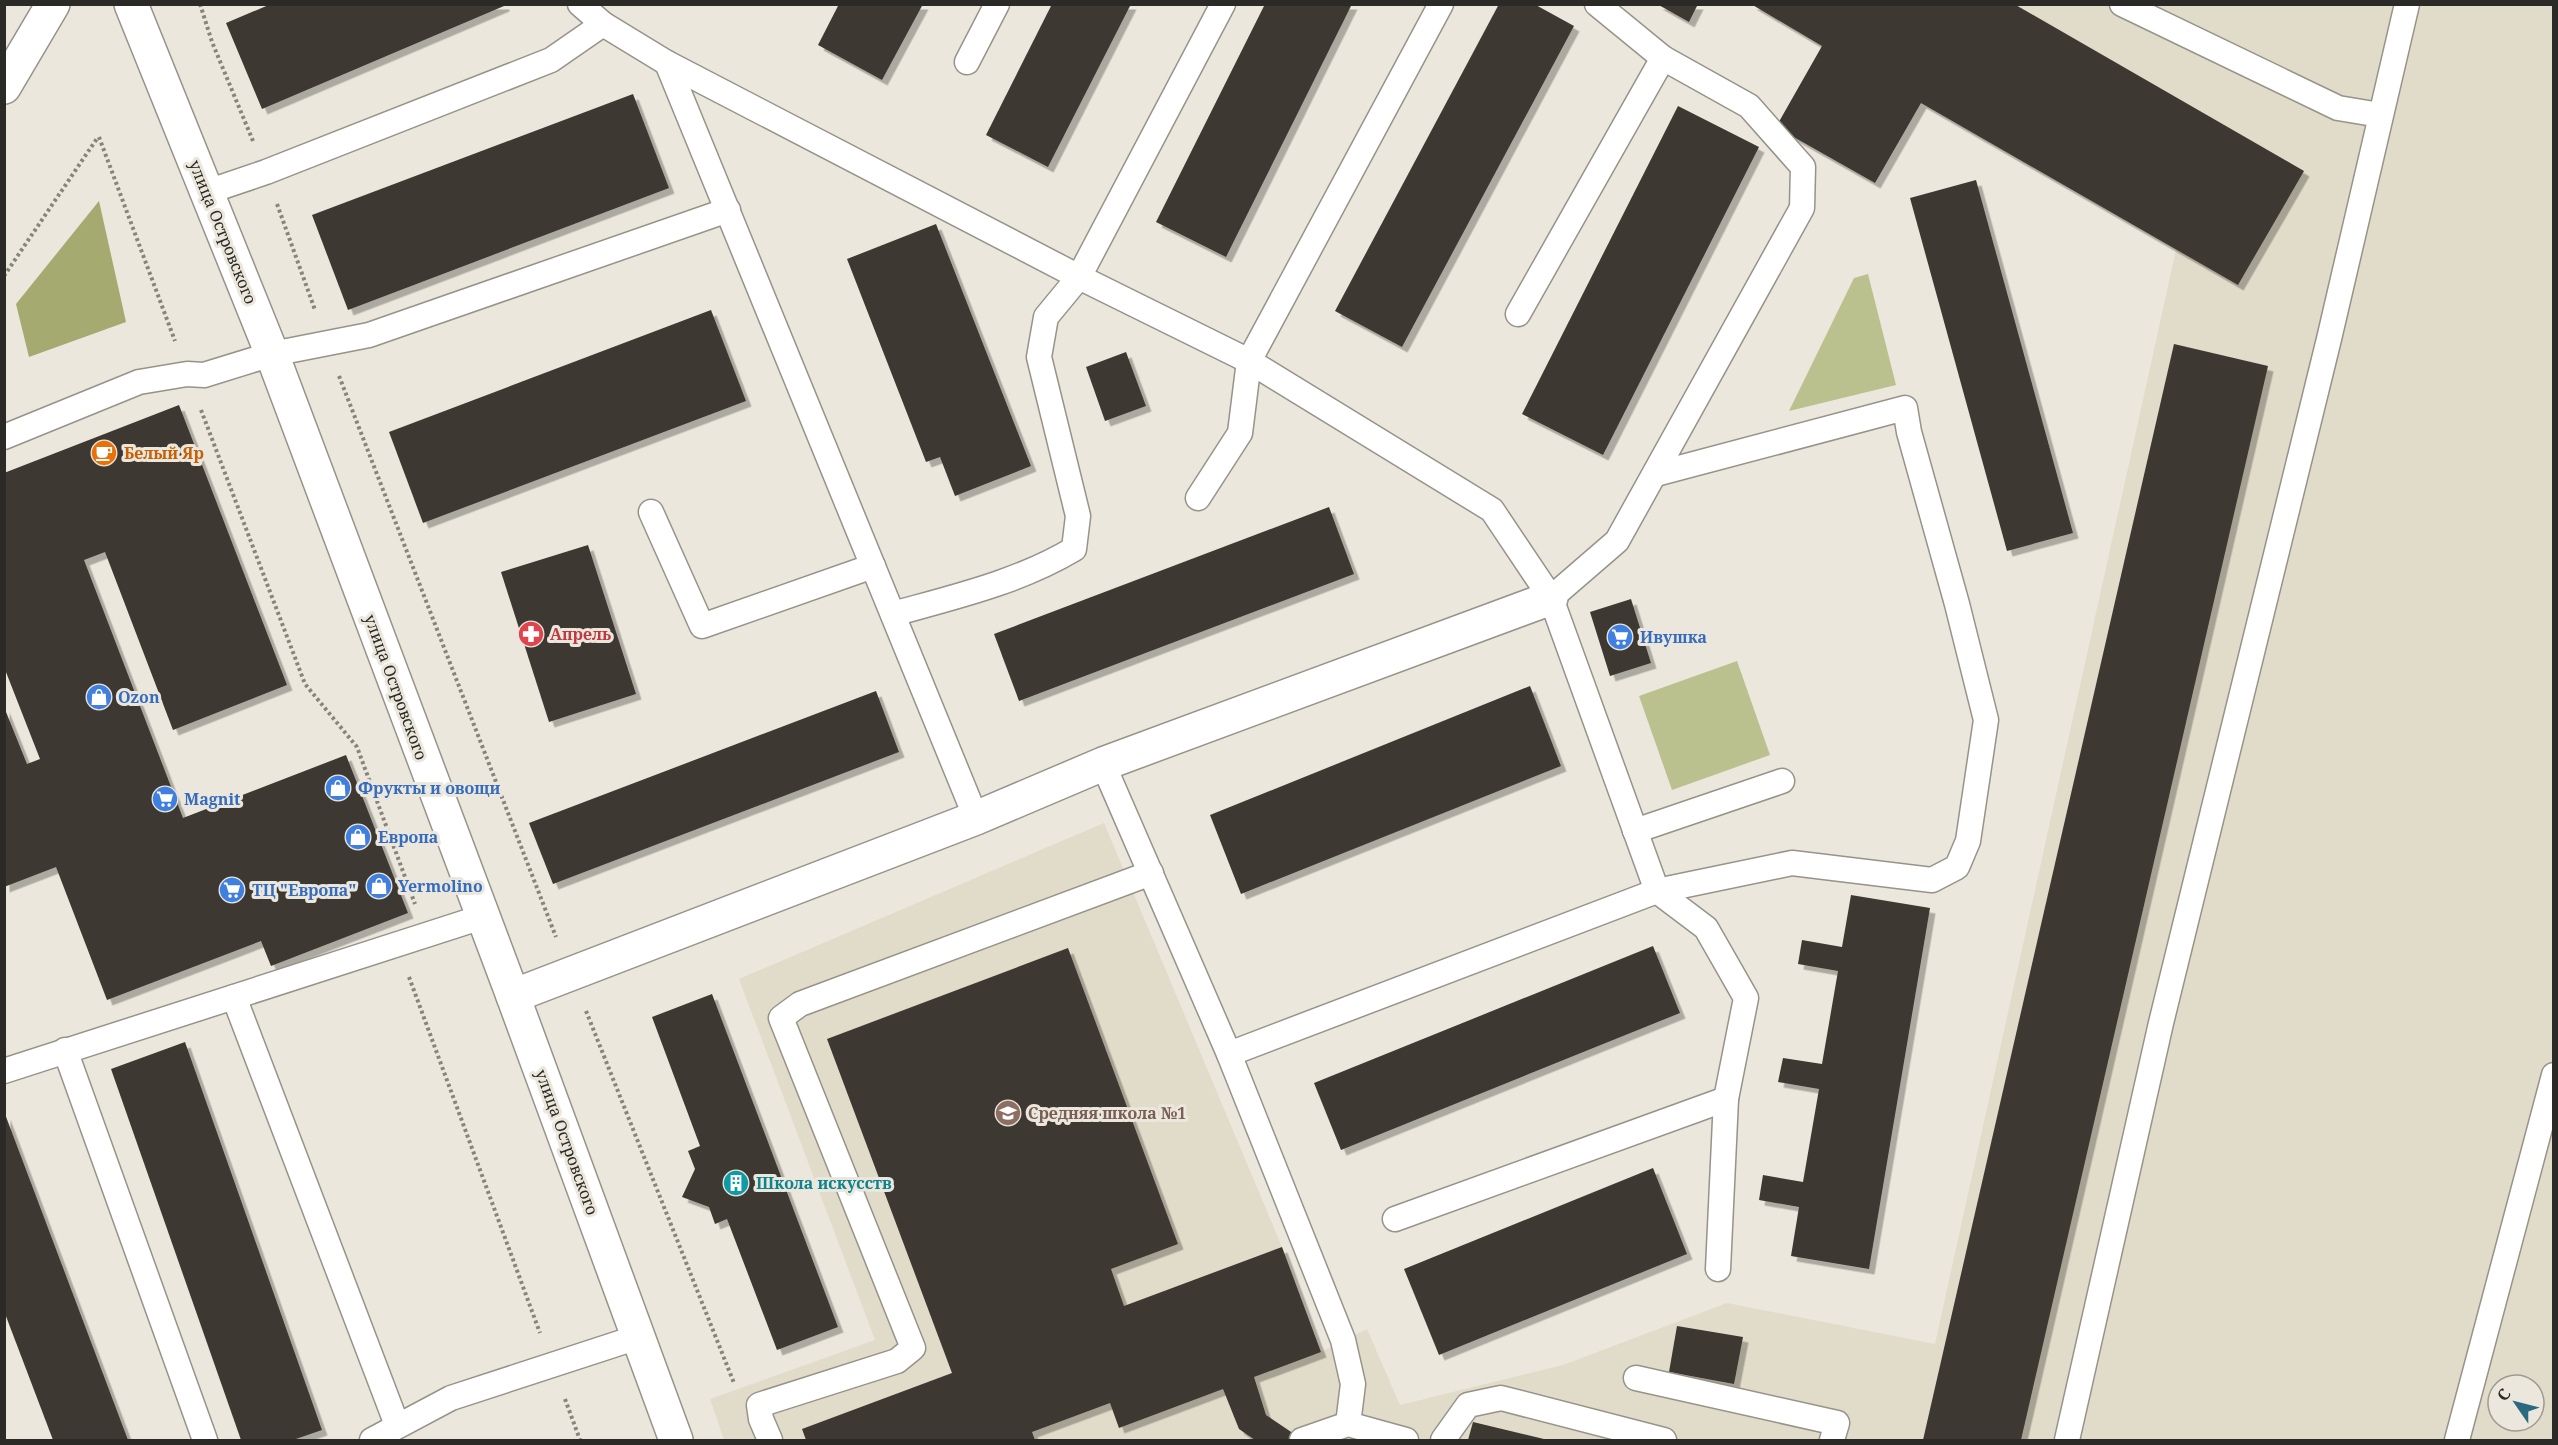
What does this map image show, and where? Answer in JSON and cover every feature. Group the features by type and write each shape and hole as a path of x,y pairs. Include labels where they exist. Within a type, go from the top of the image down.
{"street":[{"path":"10,66 53,4"},
{"name":"улица Островского","path":"131,4 272,354 513,996 675,1440"},
{"path":"513,996 976,818 1103,764 1551,598"}],"lane":[{"path":"580,4 603,24 668,63 1079,277 1249,361 1492,510 1551,598 1657,891 1706,928 1746,998 1726,1099 1718,1269"},
{"path":"967,62 997,4"},
{"path":"893,614 965,594 1048,565 1074,549 1078,516 1039,357 1047,317 1079,277 1223,4"},
{"path":"1198,498 1240,433 1249,361 1441,4"},
{"path":"1551,598 1617,541 1802,208 1803,167 1749,106 1662,58 1597,4"},
{"path":"2122,4 2338,108 2380,115"},
{"path":"2067,1440 2161,1023 2329,339 2407,4"},
{"path":"207,192 266,172 551,60 603,24"},
{"path":"1518,314 1662,58"},
{"path":"668,63 976,818"},
{"path":"4,437 140,382 187,374 204,375 272,354 369,335 728,210"},
{"path":"1229,1054 1657,891 1792,863 1932,880 1957,867 1968,841 1986,720 1957,604 1909,432 1905,408 1656,474"},
{"path":"651,512 702,626 873,566"},
{"path":"1103,764 1229,1054 1343,1341 1353,1384 1348,1425"},
{"path":"1635,831 1782,781"},
{"path":"770,1440 761,1419 759,1405 897,1361 912,1348 781,1018 800,1004 1151,873"},
{"path":"4,1071 482,917"},
{"path":"234,997 386,1435 452,1398 638,1337"},
{"path":"65,1050 205,1440"},
{"path":"2457,1440 2553,1075"},
{"path":"1395,1219 1726,1099"},
{"path":"1636,1378 1837,1423 1832,1440"},
{"path":"1443,1440 1468,1405 1501,1398 1664,1440"},
{"path":"1302,1440 1348,1425 1406,1440"}],"path":[{"path":"200,4 212,42 266,172 327,343 491,771 734,1383"},
{"path":"4,276 99,137 304,684 357,747 419,915 405,967 580,1440"}],"shaded area":[{"path":"1758,5 2553,5 2553,1440 724,1440 710,1399 875,1340 739,979 1104,823 1282,1247 1321,1352 1367,1329 1400,1405 1563,1365 1727,1303 1935,1344 2176,250 1822,46"}],"green space":[{"path":"99,201 126,322 29,357 16,304"},
{"path":"1868,274 1896,385 1789,411 1854,278"},
{"path":"1737,661 1770,755 1672,790 1639,696"}],"building":[{"path":"271,4 504,4 504,6 262,109 226,23"},
{"path":"839,4 923,4 882,80 818,45"},
{"path":"1052,4 1131,4 1048,167 986,135"},
{"path":"1265,4 1352,4 1226,257 1156,222"},
{"path":"1499,4 1534,4 1574,26 1402,347 1335,311"},
{"path":"1657,4 1698,4 1689,22"},
{"path":"1751,4 2014,4 2304,171 2238,285 1921,103 1875,183 1776,127 1822,46"},
{"path":"633,94 669,188 348,310 312,215"},
{"path":"1678,106 1759,147 1603,455 1522,414"},
{"path":"1976,180 2073,533 2007,551 1910,198"},
{"path":"936,224 1031,466 955,496 940,457 926,462 847,259"},
{"path":"711,310 746,401 423,523 389,432"},
{"path":"2174,344 2268,366 2021,1440 1923,1440"},
{"path":"1126,352 1146,406 1105,421 1086,367"},
{"path":"179,405 287,685 173,730 105,552 84,560 183,818 346,755 408,913 271,966 261,941 107,1000 56,867 4,887 4,707 27,764 40,759 4,667 4,473"},
{"path":"1329,507 1354,574 1019,701 994,634"},
{"path":"588,545 636,694 549,722 501,572"},
{"name":"Ивушка","path":"1631,599 1651,663 1610,676 1590,612"},
{"path":"1530,686 1561,766 1241,894 1210,815"},
{"path":"876,691 899,752 553,884 529,823"},
{"path":"1851,895 1930,908 1869,1269 1791,1256 1799,1207 1759,1200 1763,1175 1803,1182 1819,1089 1778,1082 1783,1058 1822,1064 1838,971 1798,964 1802,940 1842,947"},
{"path":"1653,946 1680,1013 1341,1150 1314,1083"},
{"path":"1068,948 1178,1244 1111,1269 1124,1306 1282,1247 1321,1352 1254,1377 1266,1415 1303,1440 1255,1440 1239,1429 1223,1389 1119,1428 1110,1403 1032,1432 1035,1440 806,1440 802,1429 952,1373 827,1039"},
{"name":"Школа искусств","path":"712,994 838,1327 777,1350 727,1219 715,1224 709,1207 682,1197 695,1169 688,1151 700,1146 652,1017"},
{"path":"185,1042 322,1430 293,1440 241,1440 111,1069"},
{"path":"5,1114 128,1440 53,1440 4,1311"},
{"path":"1653,1168 1687,1254 1439,1355 1404,1269"},
{"path":"1677,1326 1743,1337 1734,1384 1669,1372"},
{"path":"1473,1422 1548,1440 1468,1440"}],"place":[{"name":"Белый Яр","path":"104,453"},
{"name":"Апрель","path":"531,634"},
{"name":"Ивушка","path":"1620,637"},
{"name":"Ozon","path":"99,697"},
{"name":"Фрукты и овощи","path":"338,788"},
{"name":"Magnit","path":"165,799"},
{"name":"Европа","path":"358,837"},
{"name":"Yermolino","path":"379,886"},
{"name":"ТЦ \"Европа\"","path":"232,890"},
{"name":"Средняя школа №1","path":"1008,1113"},
{"name":"Школа искусств","path":"736,1183"}]}
